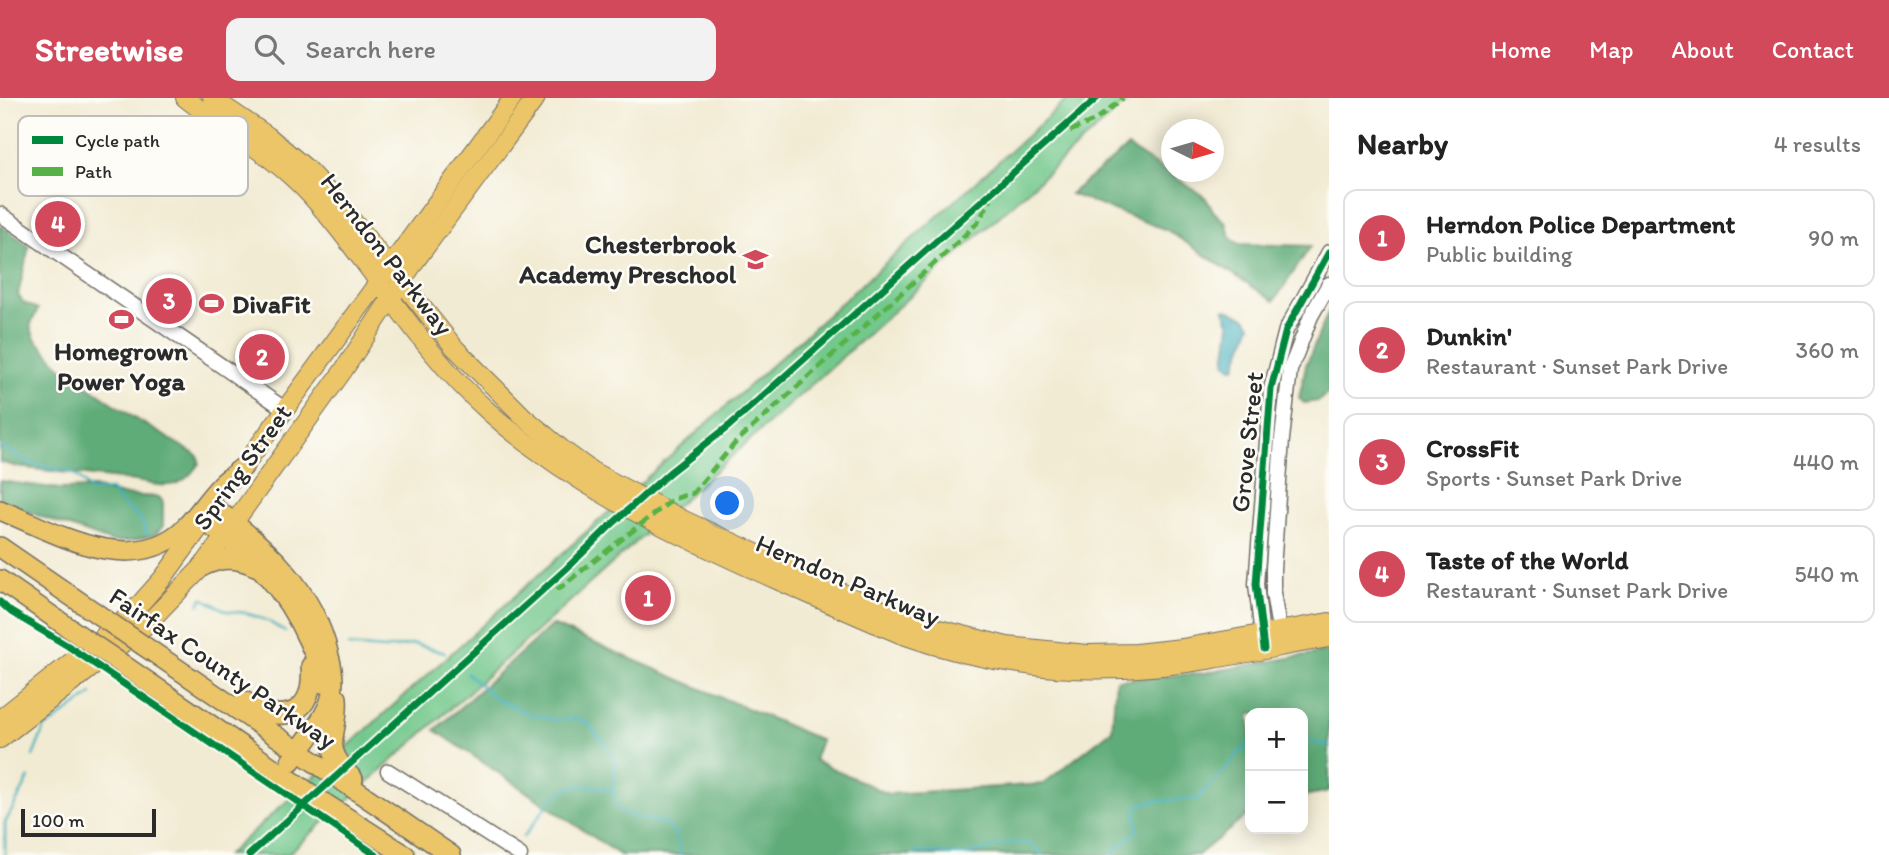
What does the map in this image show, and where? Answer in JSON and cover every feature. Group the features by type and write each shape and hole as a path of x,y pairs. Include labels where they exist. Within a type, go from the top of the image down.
{"highway":[{"path":"0,510 91,546 120,551 139,550 158,545 179,533 195,518 221,485 243,467"},
{"path":"209,514 277,561 307,600 328,648 337,708 331,739 336,760 386,812"},
{"path":"229,529 293,610 321,673 321,692 316,705 278,771"},
{"name":"Fairfax County Parkway","path":"0,547 113,642 278,771 405,855"},
{"path":"203,566 221,559 238,559 255,566 268,576"},
{"name":"Fairfax County Parkway","path":"0,580 82,637 144,646 451,855"},
{"path":"186,674 230,692 263,712 286,715 300,707 311,692 309,641"},
{"path":"293,748 327,709 333,685"}],"main road":[{"name":"Herndon Parkway","path":"185,98 211,116"},
{"name":"Herndon Parkway","path":"212,98 239,116"},
{"name":"Spring Street","path":"113,642 286,410 384,291 513,98"},
{"name":"Spring Street","path":"395,275 536,98"},
{"name":"Herndon Parkway","path":"248,122 307,169 340,205 455,348 525,418 582,465 684,520 885,611 930,628 979,640 1040,651 1087,654 1165,650 1271,639 1329,638"},
{"name":"Herndon Parkway","path":"248,141 287,173 320,208 431,352 477,401 521,440 576,480 620,505 685,538 900,634 978,657 1070,669 1153,667 1271,639 1329,622"},
{"name":"Spring Street","path":"113,642 156,615 203,566 330,390 384,291"},
{"path":"0,719 113,642"},
{"path":"0,739 113,642"}],"street":[{"path":"0,214 286,410"},
{"name":"Grove Street","path":"1271,639 1256,584 1270,389 1286,330 1329,252"},
{"name":"Grove Street","path":"1271,639 1273,569 1290,370 1311,316 1329,284"},
{"path":"388,771 520,855"}],"green space":[{"path":"1069,98 1131,98 287,855 227,855"},
{"path":"1128,147 1161,168 1161,182 1182,182 1205,197 1214,212 1226,223 1230,237 1239,244 1311,246 1274,301 1167,230 1070,194"},
{"path":"0,225 29,246 18,295 24,303 38,309 30,326 35,339 61,367 133,417 198,456 199,463 179,483 156,485 18,467 0,462"},
{"path":"1329,310 1329,393 1318,401 1304,403 1299,398 1306,365"},
{"path":"0,481 60,489 97,488 122,495 159,497 163,502 163,526 155,535 112,542 0,502"},
{"path":"552,625 821,740 814,760 888,794 1043,784 1112,730 1116,680 1203,673 1329,651 1329,791 1308,795 1308,708 1245,708 1245,817 1198,855 620,855 435,730"}],"water":[{"path":"1224,310 1245,317 1251,325 1235,367 1232,368 1225,362 1230,325"}],"waterway":[{"path":"0,446 30,463 73,474 90,491 111,490 123,505 141,519 147,534"},
{"path":"199,605 202,598 227,611 246,613 268,621 285,632"},
{"path":"348,646 384,649 415,644 445,653"},
{"path":"467,673 496,699 525,712 554,720 578,719 589,724 616,759 613,792 620,810 669,827 676,836 681,855"},
{"path":"33,756 44,729 92,694"},
{"path":"1308,742 1329,745"},
{"path":"1111,855 1138,829 1138,805 1153,801 1197,799 1245,747"},
{"path":"5,855 5,823 29,778"},
{"path":"523,837 552,800 566,789 583,786 613,790"},
{"path":"914,855 918,852 963,855 1016,843 1035,847 1042,855"}],"marked path":[{"path":"1070,131 1096,120 1123,98"},
{"path":"557,590 673,499 693,493 736,442 960,240 978,222 991,199"}],"cycle path":[{"path":"249,855 670,472 729,426 1097,98"},
{"path":"1264,649 1256,584 1271,389 1286,330 1329,252"},
{"path":"0,602 11,612 68,646 376,855"}],"place":[{"name":"Taste of the World","path":"58,224"},
{"name":"Chesterbrook Academy Preschool","path":"756,259"},
{"name":"CrossFit","path":"169,301"},
{"name":"DivaFit","path":"212,304"},
{"name":"Homegrown Power Yoga","path":"121,319"},
{"name":"Dunkin'","path":"262,357"},
{"name":"Herndon Police Department","path":"648,598"}]}
